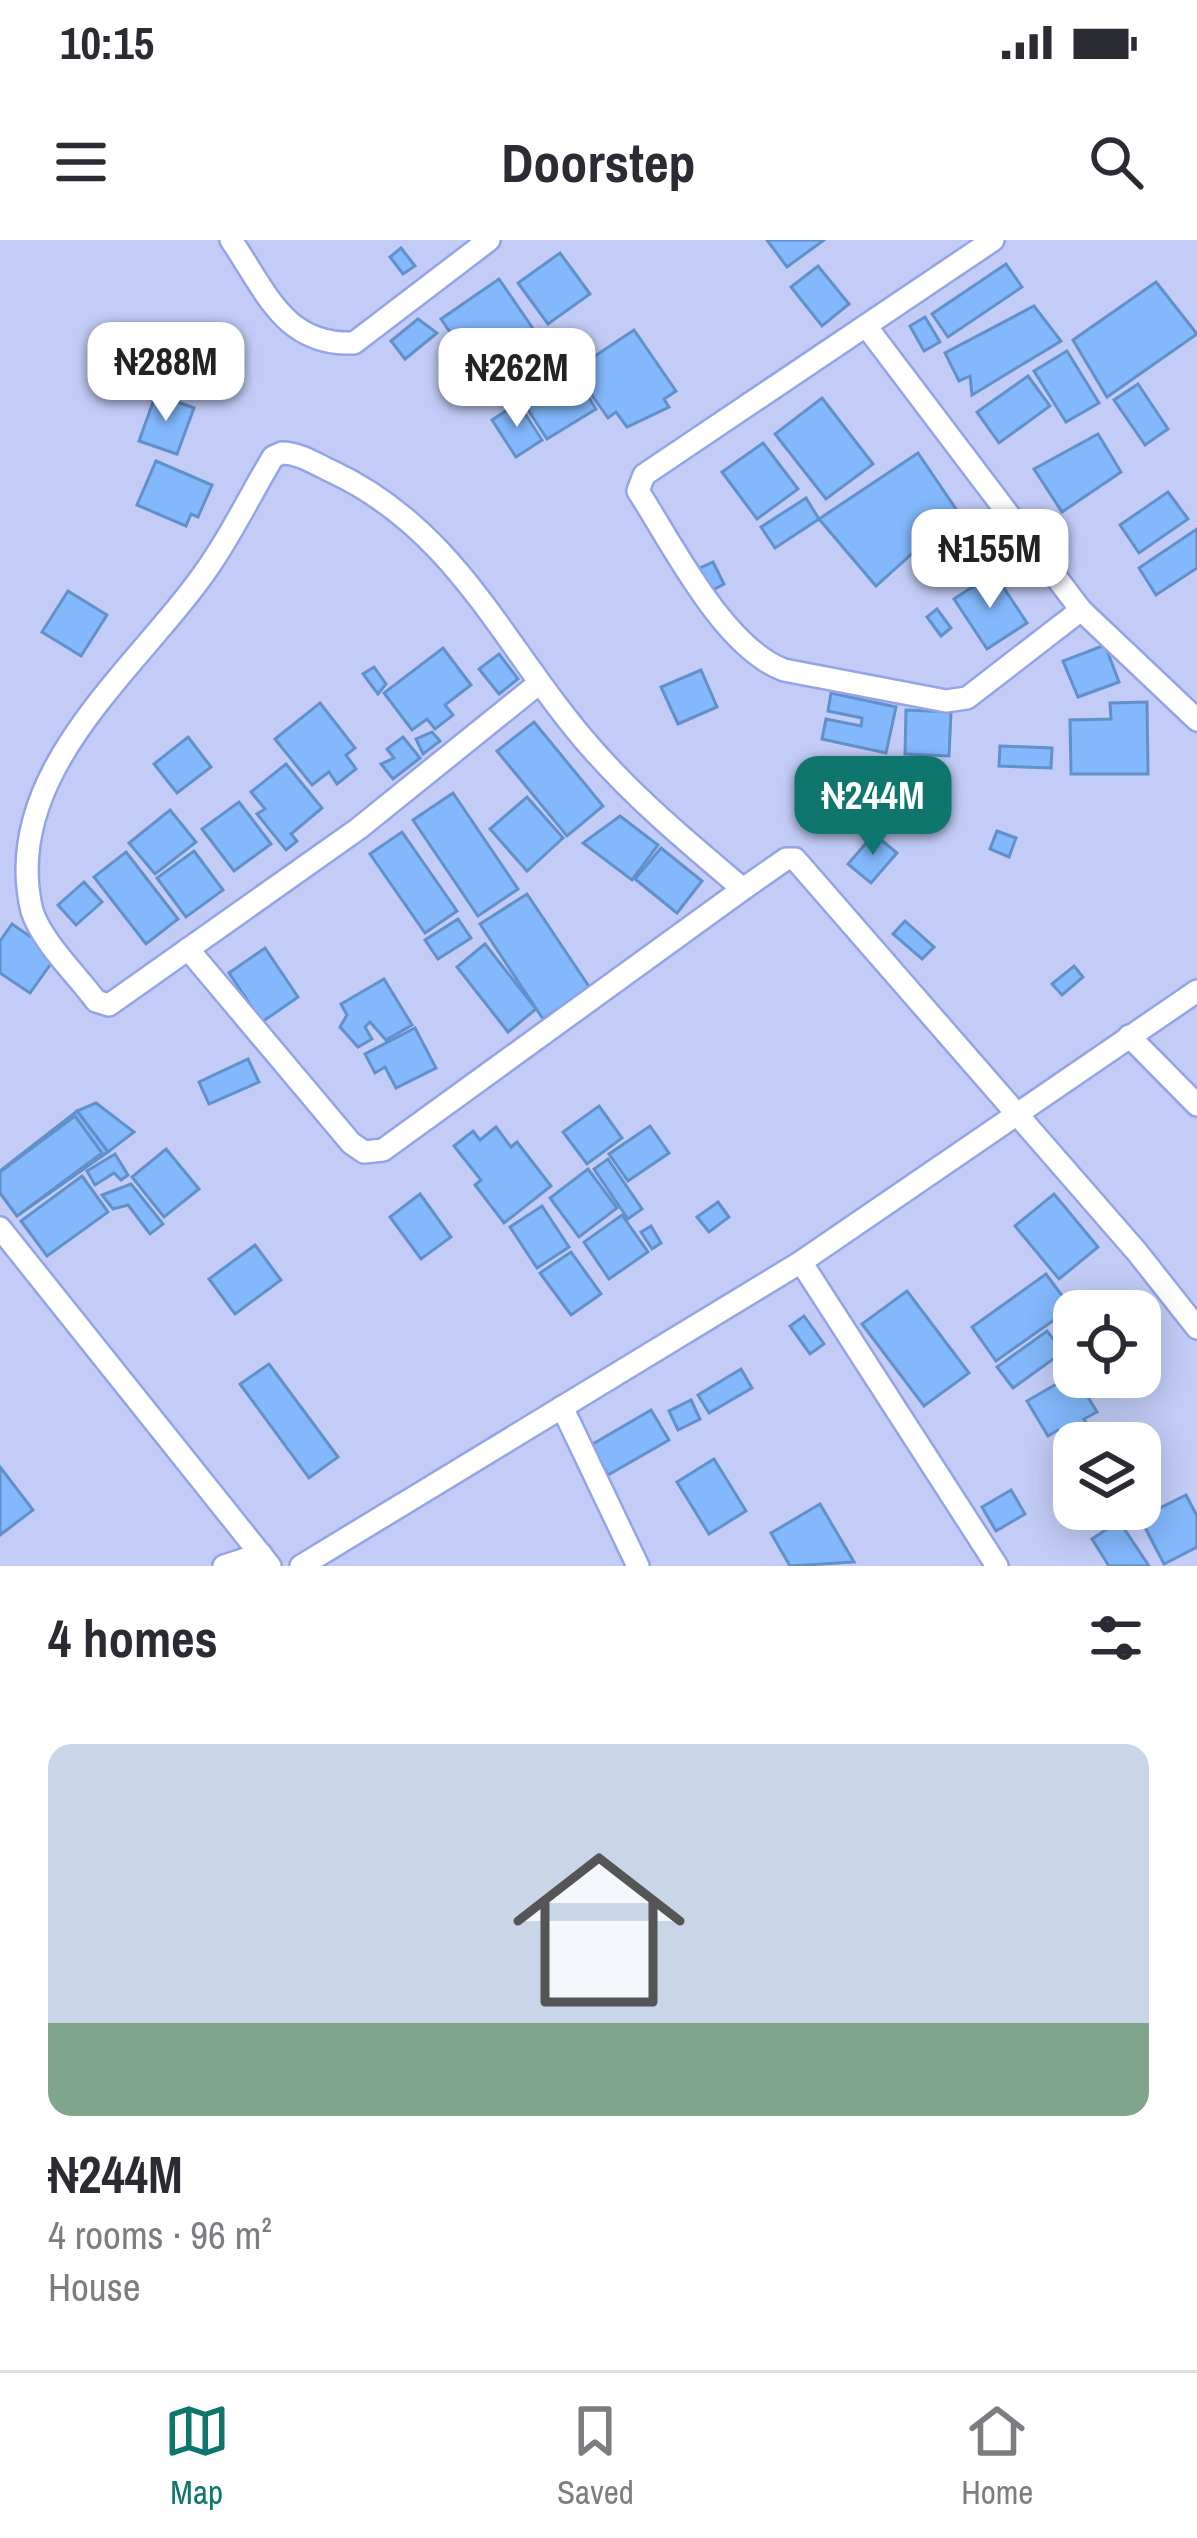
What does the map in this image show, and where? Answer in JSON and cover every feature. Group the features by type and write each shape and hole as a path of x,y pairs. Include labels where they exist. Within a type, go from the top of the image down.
{"street":[{"path":"231,240 288,323 308,338 331,344 354,343 489,240"},
{"path":"993,240 639,482 638,491 712,606 770,665 946,701 967,698 1081,610"},
{"path":"866,326 1081,610 1197,720"},
{"path":"538,685 358,830 109,1005 96,1001 32,914 26,870 32,807 52,754 199,581 273,458 292,453 357,484 415,521 459,571 538,685 651,808 742,890"},
{"path":"188,950 350,1143 364,1152 383,1150 786,860 805,866 1197,1328"},
{"path":"301,1566 801,1262 1197,991"},
{"path":"1129,1036 1197,1105"},
{"path":"0,1228 266,1560"},
{"path":"801,1262 997,1566"},
{"path":"562,1406 638,1566"},
{"path":"224,1566 266,1560"}],"building":[{"path":"767,240 824,240 787,267"},
{"path":"401,248 415,266 403,274 390,257"},
{"path":"560,253 590,294 548,324 518,283"},
{"path":"1006,264 1022,287 948,337 932,314"},
{"path":"818,266 849,304 822,326 791,287"},
{"path":"499,279 547,349 489,389 441,319"},
{"path":"1156,282 1197,334 1107,397 1073,340"},
{"path":"1034,306 1061,341 972,395 970,376 959,381 945,353"},
{"path":"925,317 940,342 924,351 910,326"},
{"path":"418,319 437,333 405,359 391,341"},
{"path":"634,330 676,391 664,399 669,407 627,427 616,412 608,418 574,370"},
{"path":"1067,351 1099,403 1066,422 1034,371"},
{"path":"572,371 596,409 547,439 523,402"},
{"path":"1028,376 1050,406 999,443 977,412"},
{"path":"1138,384 1168,429 1145,445 1114,400"},
{"path":"156,394 194,408 177,454 139,441"},
{"path":"822,398 873,464 826,499 775,434"},
{"path":"518,403 542,440 516,457 492,420"},
{"path":"1098,434 1121,472 1062,512 1034,469"},
{"path":"763,443 798,489 757,519 722,472"},
{"path":"918,453 958,512 876,586 819,519"},
{"path":"156,461 212,485 198,517 191,514 186,526 137,505"},
{"path":"1168,492 1188,519 1139,553 1120,525"},
{"path":"806,498 819,519 775,548 761,527"},
{"path":"1197,529 1197,568 1156,595 1139,568"},
{"path":"713,562 724,584 709,592 698,569"},
{"path":"994,573 1027,623 987,649 954,599"},
{"path":"68,591 107,615 81,656 42,632"},
{"path":"937,609 951,628 941,636 927,617"},
{"path":"1105,645 1119,682 1078,697 1063,661"},
{"path":"443,648 471,685 445,705 453,715 435,729 427,719 412,730 384,693"},
{"path":"499,654 518,679 499,694 479,669"},
{"path":"374,667 386,684 378,694 363,674"},
{"path":"701,670 717,707 678,724 661,687"},
{"path":"831,693 896,707 886,753 822,739 826,719 861,726 862,718 828,711"},
{"path":"1147,702 1148,774 1071,774 1070,720 1111,719 1110,703"},
{"path":"320,703 355,748 346,755 356,769 337,784 329,772 312,785 275,739"},
{"path":"906,710 951,712 949,756 905,754"},
{"path":"534,722 603,806 567,836 497,751"},
{"path":"432,732 440,741 423,754 416,739"},
{"path":"188,737 211,767 177,793 154,764"},
{"path":"403,737 420,758 393,779 381,764 394,758 387,749"},
{"path":"1000,746 1052,748 1051,768 999,766"},
{"path":"286,764 322,808 291,834 297,841 286,850 257,814 265,809 251,792"},
{"path":"453,793 518,889 478,916 413,820"},
{"path":"527,797 563,838 527,871 490,829"},
{"path":"239,802 271,844 234,871 202,829"},
{"path":"170,810 196,842 155,874 129,843"},
{"path":"620,816 658,845 632,880 583,843"},
{"path":"997,831 1016,838 1009,857 990,849"},
{"path":"402,832 457,911 425,933 370,854"},
{"path":"874,834 897,853 871,883 848,864"},
{"path":"661,848 702,881 677,913 635,879"},
{"path":"194,851 223,890 186,917 157,878"},
{"path":"126,852 178,919 146,944 94,877"},
{"path":"84,882 102,902 76,925 58,905"},
{"path":"527,894 590,988 543,1019 480,924"},
{"path":"458,919 471,938 438,959 425,940"},
{"path":"905,921 934,947 922,959 893,934"},
{"path":"12,924 57,955 30,993 0,973 0,941"},
{"path":"485,944 536,1009 508,1032 457,967"},
{"path":"265,948 298,997 262,1022 229,973"},
{"path":"1074,966 1083,977 1062,995 1052,984"},
{"path":"384,979 412,1025 386,1040 370,1022 365,1027 372,1039 358,1047 340,1027 347,1015 341,1004"},
{"path":"415,1028 436,1068 396,1088 385,1067 375,1073 365,1054"},
{"path":"248,1059 259,1082 209,1104 199,1082"},
{"path":"96,1103 134,1132 108,1152 77,1111"},
{"path":"599,1106 622,1138 587,1164 563,1132"},
{"path":"77,1111 108,1152 17,1216 0,1193 0,1171"},
{"path":"75,1116 102,1153 17,1216 0,1193 0,1172"},
{"path":"650,1126 669,1153 628,1181 609,1154"},
{"path":"496,1127 511,1147 517,1142 551,1186 504,1223 475,1185 481,1180 454,1146 473,1131 480,1140"},
{"path":"166,1149 199,1189 164,1217 132,1177"},
{"path":"115,1154 128,1175 121,1180 114,1173 95,1185 87,1171"},
{"path":"608,1159 642,1209 628,1219 594,1169"},
{"path":"588,1169 617,1208 579,1237 550,1198"},
{"path":"82,1176 108,1212 47,1256 21,1221"},
{"path":"131,1184 163,1224 150,1234 128,1205 113,1209 102,1195"},
{"path":"420,1194 451,1237 421,1259 390,1217"},
{"path":"1054,1194 1098,1247 1059,1279 1015,1226"},
{"path":"718,1202 729,1217 709,1232 697,1217"},
{"path":"542,1206 569,1247 537,1268 510,1227"},
{"path":"622,1215 648,1252 609,1279 584,1242"},
{"path":"651,1226 661,1243 652,1249 641,1232"},
{"path":"255,1245 281,1280 235,1314 209,1279"},
{"path":"571,1252 601,1294 571,1315 540,1273"},
{"path":"1046,1274 1058,1290 1053,1290 1053,1321 996,1361 972,1327"},
{"path":"907,1291 969,1373 924,1406 862,1324"},
{"path":"804,1316 824,1344 810,1354 790,1326"},
{"path":"1047,1331 1053,1339 1053,1359 1013,1388 997,1367"},
{"path":"269,1364 338,1457 309,1478 240,1384"},
{"path":"741,1369 752,1388 709,1413 698,1395"},
{"path":"1053,1386 1053,1398 1089,1398 1097,1412 1086,1422 1053,1422 1053,1433 1048,1436 1027,1401"},
{"path":"691,1400 700,1419 678,1430 669,1411"},
{"path":"651,1410 669,1440 608,1475 591,1445"},
{"path":"714,1459 746,1511 709,1534 677,1482"},
{"path":"0,1467 33,1510 0,1535"},
{"path":"1011,1490 1025,1514 996,1531 982,1507"},
{"path":"1186,1495 1197,1516 1197,1547 1164,1564 1146,1530 1161,1530 1161,1508"},
{"path":"820,1504 854,1562 790,1566 771,1533"},
{"path":"1106,1530 1125,1530 1149,1566 1109,1566 1092,1539"}]}
